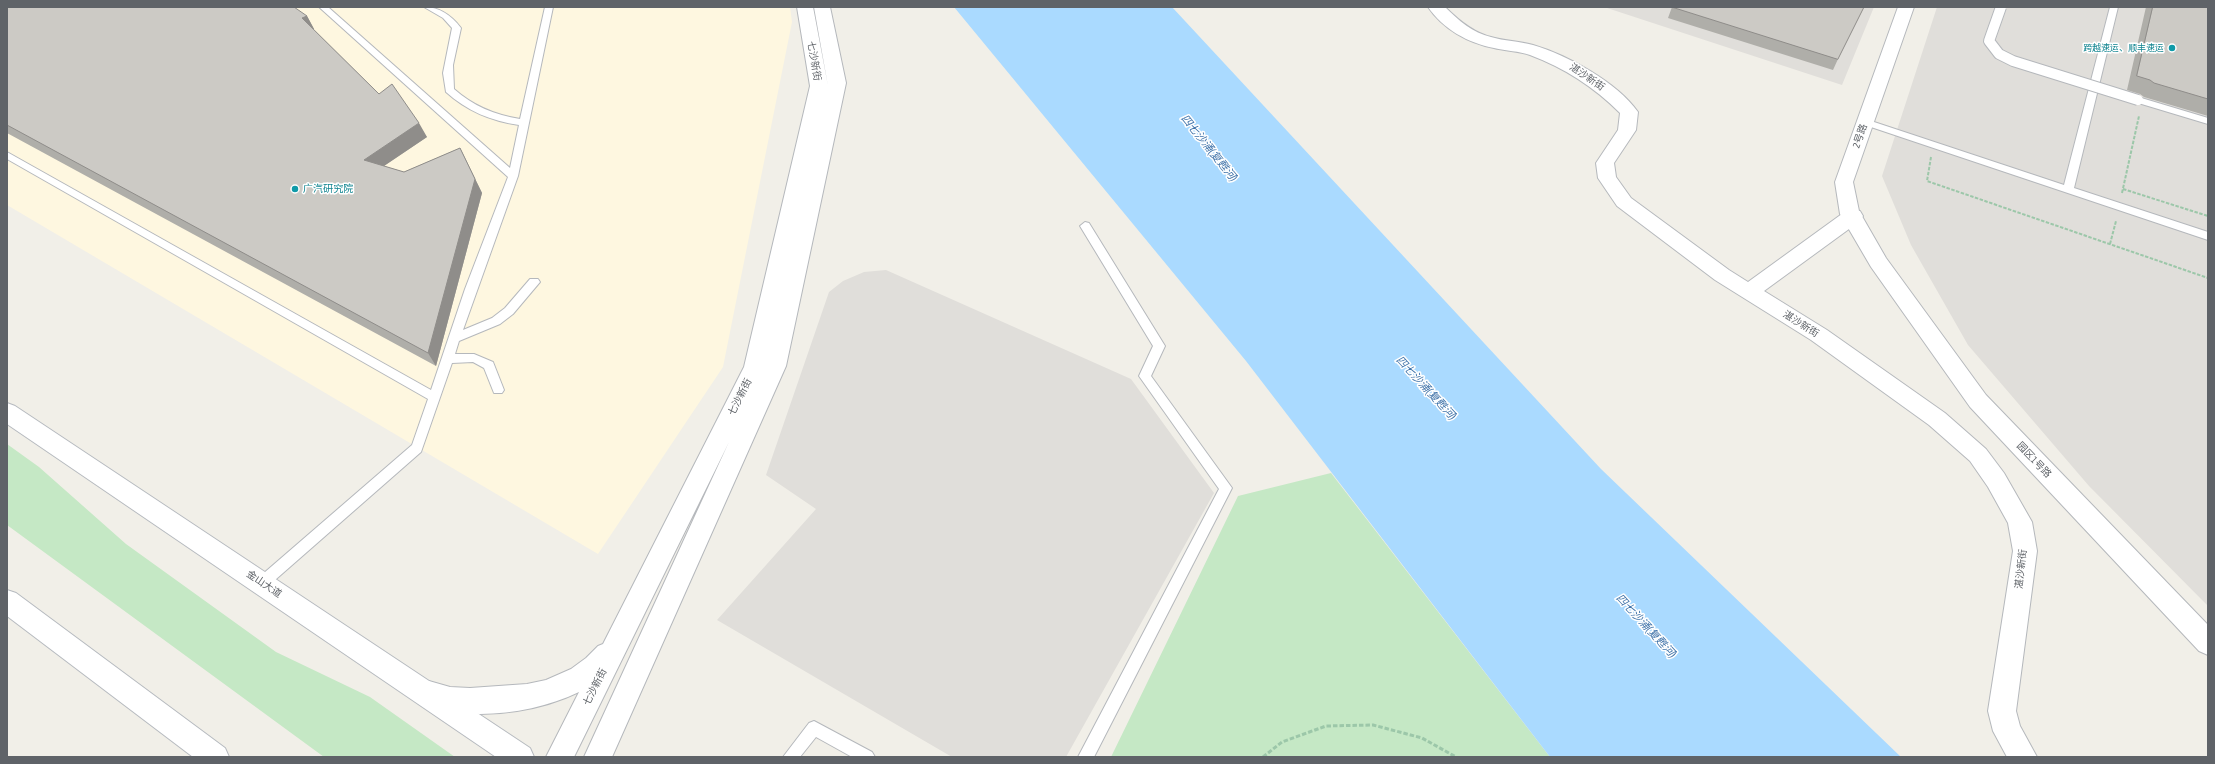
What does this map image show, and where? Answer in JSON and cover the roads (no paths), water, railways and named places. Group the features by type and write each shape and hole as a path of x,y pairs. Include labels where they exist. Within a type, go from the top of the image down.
{"street":[{"name":"七沙新街","path":"560,757 755,367 819,86 805,7"},
{"name":"七沙新街","path":"598,757 775,366 837,83 822,7"},
{"name":"湛沙新街","path":"1436,7 1444,17 1474,37 1532,50 1561,61 1614,96 1628,112 1627,130 1605,163 1607,178 1624,202 1695,256 1748,292 1819,335 1937,419 1978,455 1996,480 2020,522 2025,551 2002,711 2008,731 2023,757"},
{"name":"2号路","path":"1878,262 1853,216 1850,214 1844,182 1906,7"},
{"path":"1748,292 1853,216"},
{"name":"园区1号路","path":"1878,262 1978,401 2208,643"},
{"name":"金山大道","path":"7,412 520,757"},
{"path":"7,601 215,757"},
{"path":"421,691 451,700 485,701 525,697 565,685 588,672 594,668 617,643"}],"lane":[{"path":"323,7 513,176"},
{"path":"428,7 443,14 453,22 457,28 456,38 449,57 449,90 461,102 473,108 504,120 524,122"},
{"path":"262,583 417,448 454,338 513,176 549,7"},
{"path":"2001,7 1989,41 1992,50 2006,58 2024,65 2208,121"},
{"path":"2068,190 2114,7"},
{"path":"1864,122 2208,236"},
{"path":"7,155 434,397"},
{"path":"1085,226 1159,346 1145,376 1226,488 1086,757"},
{"path":"454,338 496,322 510,311 534,282"},
{"path":"447,359 474,358 489,365 498,390"},
{"path":"791,757 814,728 867,757"}],"water":[{"name":"四七沙涌(复甦河)","path":"954,7 1172,7 1601,469 1901,757 1550,757 1246,361"}],"place":[{"name":"跨越速运、顺丰速运","path":"2172,48"},
{"name":"广汽研究院","path":"295,189"}]}
